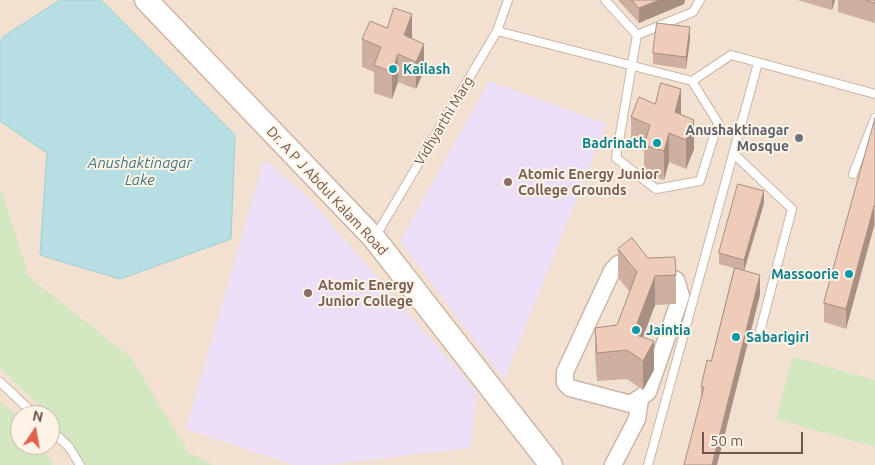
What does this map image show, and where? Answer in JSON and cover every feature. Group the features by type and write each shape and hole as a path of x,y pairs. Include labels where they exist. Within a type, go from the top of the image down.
{"street":[{"name":"Dr. A P J Abdul Kalam Road","path":"146,0 374,238 550,465"},
{"path":"613,465 637,419 640,399 648,392 681,296 676,280 627,262 618,264 612,271 567,363 565,383 570,388 620,403 631,404 640,399"}],"lane":[{"name":"Vidhyarthi Marg","path":"374,238 498,31 507,0"},
{"path":"498,31 633,66 692,81 718,123 700,181 656,189 616,158 633,66 637,35 605,0"},
{"path":"637,35 693,12 700,0"},
{"path":"692,81 730,55 875,94"},
{"path":"648,465 758,63"},
{"path":"853,174 875,118"},
{"path":"734,153 792,210 758,339"},
{"path":"0,382 24,405"},
{"path":"60,438 69,447 80,465"}],"shaded area":[{"path":"0,0 875,0 875,465 40,465 30,455 60,455 60,405 10,405 10,434 0,424"},
{"name":"Atomic Energy Junior College Grounds","path":"489,81 607,124 504,380 400,241"},
{"name":"Atomic Energy Junior College","path":"264,159 306,195 477,392 470,448 325,465 293,465 186,429"}],"green space":[{"path":"0,187 29,277 131,358 188,452 214,465 77,465 60,430 60,405 39,405 0,368"},
{"path":"793,357 875,380 875,447 776,419"},
{"path":"0,402 10,410 10,455 47,455 53,465 0,465"}],"water":[{"name":"Anushaktinagar Lake","path":"60,0 101,0 235,135 231,239 120,279 40,255 47,153 0,121 0,45 3,37"}],"building":[{"path":"632,0 659,0 639,8"},
{"path":"394,8 412,14 404,35 424,44 416,62 398,54 392,72 374,65 381,47 362,39 370,21 387,28"},
{"path":"657,23 690,27 686,57 653,53"},
{"path":"661,83 681,89 675,112 694,120 686,140 669,133 664,151 644,145 650,125 631,117 639,97 655,104"},
{"name":"Massoorie","path":"875,118 875,206 846,309 824,303"},
{"path":"738,184 764,191 744,260 719,253"},
{"path":"632,238 648,258 675,257 676,275 655,276 633,334 654,341 643,361 627,350 597,353 595,328 617,325 637,272 618,249"},
{"name":"Sabarigiri","path":"735,268 760,275 712,465 684,465 704,387 701,387 707,360 711,361"}],"place":[{"name":"Kailash","path":"393,69"},
{"name":"Anushaktinagar Mosque","path":"799,138"},
{"name":"Badrinath","path":"657,143"},
{"name":"Atomic Energy Junior College Grounds","path":"508,182"},
{"name":"Massoorie","path":"849,274"},
{"name":"Atomic Energy Junior College","path":"308,293"},
{"name":"Jaintia","path":"636,330"},
{"name":"Sabarigiri","path":"736,337"}]}
